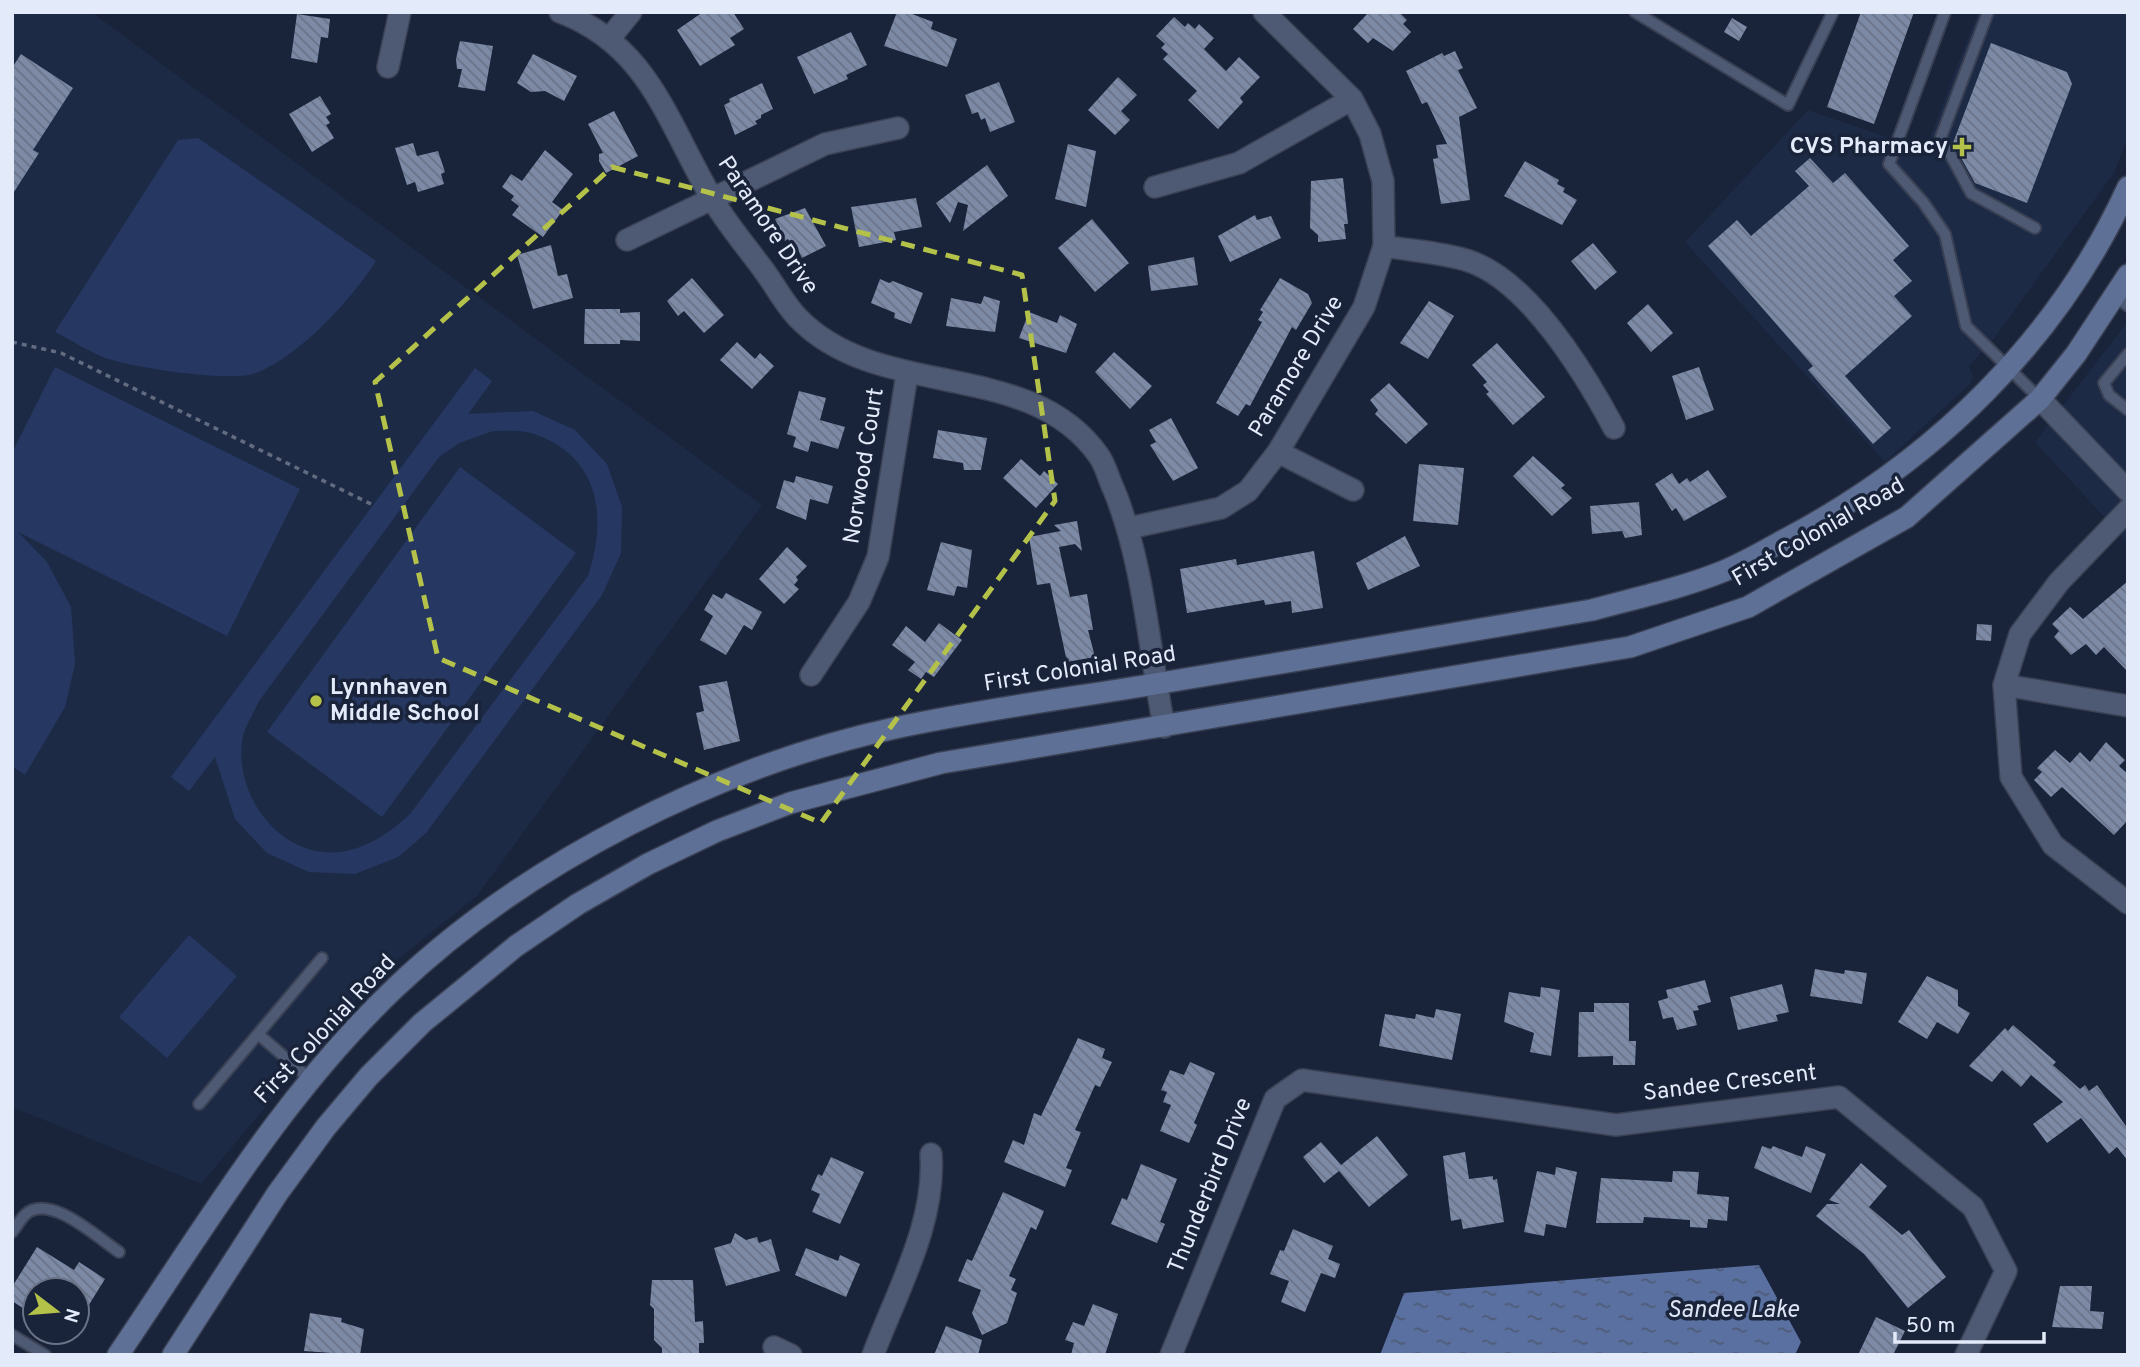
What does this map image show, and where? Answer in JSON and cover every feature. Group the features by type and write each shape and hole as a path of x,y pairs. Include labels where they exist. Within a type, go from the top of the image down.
{"main road":[{"name":"First Colonial Road","path":"118,1355 224,1192 310,1079 397,986 496,905 621,828 748,770 891,729 1592,610 1676,588 1726,570 1838,512 1925,450 2010,367 2054,312 2100,242 2128,187"},
{"name":"First Colonial Road","path":"173,1355 277,1194 326,1127 369,1076 432,1014 516,946 578,904 648,864 717,831 790,803 941,763 1630,646 1748,607 1907,517 2040,399 2121,301 2128,275"}],"street":[{"path":"388,67 400,12"},
{"name":"Paramore Drive","path":"560,12 579,19 609,39 646,75 711,197 799,320 841,349 907,374 990,389 1058,414 1100,457 1129,528 1164,727"},
{"path":"609,39 631,12"},
{"name":"Paramore Drive","path":"1129,528 1221,508 1248,491 1278,452 1364,307 1384,246 1383,181 1370,134 1352,99 1264,12"},
{"path":"1155,187 1239,163 1352,99"},
{"path":"627,240 825,144 898,128"},
{"path":"1384,246 1469,261 1508,282 1583,369 1614,428"},
{"name":"Norwood Court","path":"811,675 859,602 878,557 907,374"},
{"path":"2040,399 2128,491"},
{"path":"1278,452 1353,490"},
{"path":"2128,510 2066,589 2020,634 2004,685 2011,778 2053,845 2128,903"},
{"path":"2004,685 2128,706"},
{"name":"Thunderbird Drive","path":"1171,1355 1275,1099 1301,1080 1418,1098"},
{"name":"Sandee Crescent","path":"1418,1098 1616,1125 1839,1097 1973,1207 2006,1270 1966,1355"},
{"path":"873,1355 926,1219 933,1185 931,1154"}],"lane":[{"path":"1635,12 1788,105 1833,12"},
{"path":"1945,12 1889,163 1923,202 1945,234 1966,326 2040,399"},
{"path":"1988,12 1941,137 1971,193 2035,228"},
{"path":"2128,354 2104,383 2109,395 2128,410"},
{"path":"199,1104 322,958"},
{"path":"258,1034 310,1079"},
{"path":"12,1232 27,1213 40,1208 56,1209 119,1252"},
{"path":"12,1335 45,1355"}],"path":[{"path":"12,342 61,353 373,505"}],"highlighted area":[{"path":"612,167 1022,275 1055,501 821,823 438,658 375,382"}],"shaded area":[{"name":"Lynnhaven Middle School","path":"12,12 91,12 762,505 477,896 372,980 201,1184 12,1107"},
{"path":"1978,12 2128,13 2128,137 2114,173 1995,337 1969,366 1973,377 1970,384 1885,462 1685,242 1808,110 1925,150"},
{"path":"198,138 376,261 353,293 307,340 273,365 243,376 203,375 116,361 55,332 178,140"},
{"path":"2128,321 2128,543 2035,442"},
{"path":"55,367 300,489 227,636 18,532 47,562 71,607 75,664 65,707 25,775 12,766 12,453"},
{"path":"475,368 492,381 468,414 533,411 575,430 607,464 622,507 621,553 602,595 426,833 398,857 355,874 309,872 267,853 235,819 215,757 189,791 171,777","holes":["493,431 527,432 554,443 572,456 585,472 593,490 597,510 594,554 588,576 410,814 383,836 350,850 326,852 304,848 284,837 254,803 241,759 243,736 248,723 259,701 439,457 459,443"]},
{"path":"460,467 576,553 382,817 267,732"},
{"path":"189,935 237,976 167,1058 119,1017"}],"water":[{"name":"Sandee Lake","path":"1759,1265 1801,1342 1795,1355 1380,1355 1404,1293"}],"building":[{"path":"703,12 733,12 744,29 730,38 735,45 700,66 677,30"},
{"path":"897,12 907,12 933,22 931,29 957,39 947,67 884,46"},
{"path":"1369,12 1399,12 1407,20 1403,24 1411,32 1393,51 1373,38 1368,43 1353,29"},
{"path":"1861,12 1914,12 1874,124 1827,107"},
{"path":"297,14 330,19 328,38 321,37 317,63 291,58"},
{"path":"1174,17 1185,27 1188,23 1195,29 1199,24 1214,38 1204,49 1226,71 1239,57 1260,77 1240,98 1243,102 1218,129 1188,100 1197,91 1163,59 1168,54 1161,48 1165,44 1156,36"},
{"path":"1732,18 1747,27 1739,41 1724,32"},
{"path":"851,32 867,65 846,75 848,79 814,94 797,57"},
{"path":"460,41 493,46 485,91 458,87 462,69 457,69 456,59"},
{"name":"CVS Pharmacy","path":"1991,43 2067,72 2072,84 2027,203 1975,183 1953,143"},
{"path":"1455,51 1463,68 1458,70 1477,108 1459,117 1470,200 1441,204 1433,159 1438,158 1436,145 1447,144 1427,102 1422,104 1406,71 1442,53 1444,56"},
{"path":"21,54 73,88 33,150 39,153 12,195 12,68"},
{"path":"533,54 577,76 564,101 545,91 531,92 517,83"},
{"path":"1118,77 1137,95 1121,111 1130,120 1115,135 1088,110"},
{"path":"999,82 1015,122 990,132 985,118 981,120 978,112 972,114 965,95"},
{"path":"762,83 773,109 761,115 761,118 755,121 757,124 735,135 724,105 730,102 729,99"},
{"path":"320,96 331,114 326,117 330,123 326,125 334,138 312,152 289,114"},
{"path":"614,111 638,156 606,173 599,161 599,154 603,153 588,124"},
{"path":"413,143 417,156 438,151 445,172 441,174 444,184 418,192 415,182 407,185 395,148"},
{"path":"1068,144 1096,151 1086,207 1055,199"},
{"path":"545,150 573,174 552,202 563,210 543,237 512,215 519,206 511,200 514,196 502,187 511,174 522,181"},
{"path":"1810,158 1833,183 1845,173 1909,246 1893,260 1912,281 1894,296 1912,316 1845,376 1891,428 1873,444 1808,370 1813,366 1708,246 1737,220 1751,236 1809,186 1795,171"},
{"path":"1525,161 1559,180 1557,184 1565,188 1563,192 1577,200 1562,225 1504,196"},
{"path":"987,165 1008,196 963,231 968,205 958,202 950,223 936,203"},
{"path":"1343,178 1348,224 1344,224 1346,239 1318,242 1318,235 1310,228 1311,181"},
{"path":"916,198 922,227 894,232 896,240 859,247 851,207"},
{"path":"805,208 826,246 802,258 795,244 792,246 788,239 785,241 775,219"},
{"path":"1255,215 1257,220 1271,216 1281,238 1230,262 1218,236"},
{"path":"1092,219 1129,263 1095,292 1058,248"},
{"path":"1593,243 1617,272 1595,290 1571,261"},
{"path":"551,245 558,276 567,274 573,298 533,309 517,255"},
{"path":"1194,257 1198,285 1151,291 1148,266"},
{"path":"692,278 724,315 704,333 684,311 678,316 667,301"},
{"path":"1280,278 1308,294 1312,303 1296,330 1292,327 1250,406 1246,404 1238,416 1216,403 1262,322 1258,320 1263,312 1260,310"},
{"path":"880,279 889,283 893,281 923,293 911,324 894,318 895,313 871,303"},
{"path":"984,296 1000,301 995,332 946,326 951,298 981,304"},
{"path":"1429,301 1454,316 1428,359 1400,343"},
{"path":"1648,304 1673,333 1651,352 1627,323"},
{"path":"585,309 640,312 640,341 584,344"},
{"path":"1029,312 1057,323 1060,315 1077,324 1066,353 1019,338"},
{"path":"737,342 755,359 760,353 774,366 752,389 720,360"},
{"path":"1497,343 1545,397 1513,425 1486,394 1489,392 1483,385 1487,382 1472,365"},
{"path":"1114,352 1152,386 1130,409 1095,372"},
{"path":"1699,367 1714,410 1686,420 1672,376"},
{"path":"1389,383 1428,424 1406,444 1375,414 1378,410 1370,400"},
{"path":"799,391 826,398 820,420 845,427 838,449 811,441 808,452 793,447 796,437 787,434"},
{"path":"1171,418 1198,468 1173,481 1150,445 1156,442 1149,430"},
{"path":"938,430 987,438 981,470 964,470 963,463 933,458"},
{"path":"1533,456 1565,485 1561,488 1572,498 1552,516 1513,476"},
{"path":"1021,459 1040,476 1044,471 1058,484 1036,508 1003,478"},
{"path":"1419,464 1464,468 1458,525 1413,521"},
{"path":"1708,470 1727,497 1684,521 1676,508 1672,511 1655,484 1672,473 1679,484 1687,478 1690,482"},
{"path":"796,476 833,486 828,504 810,499 806,520 776,508 784,480 794,483"},
{"path":"1639,502 1642,535 1625,538 1622,531 1592,534 1590,506"},
{"path":"1077,521 1082,551 1075,544 1059,547 1070,597 1087,594 1093,630 1088,630 1095,657 1067,662 1050,583 1037,585 1029,537 1061,531 1054,525"},
{"path":"1405,536 1420,566 1368,590 1356,563"},
{"path":"941,542 972,550 967,588 957,586 954,596 927,590"},
{"path":"787,547 807,566 796,577 798,580 794,585 799,589 784,604 759,579"},
{"path":"1314,551 1323,608 1292,613 1291,601 1265,605 1264,600 1187,613 1180,569 1236,559 1237,565"},
{"path":"2128,581 2128,672 2104,647 2096,655 2086,644 2071,655 2054,637 2059,631 2052,624 2070,607 2083,619"},
{"path":"726,593 762,612 752,630 744,625 726,655 700,640 713,616 704,610 713,594 722,599"},
{"path":"939,623 962,640 934,677 926,672 921,679 908,670 915,662 892,645 906,626 925,642"},
{"path":"1977,624 1992,625 1991,641 1976,640"},
{"path":"727,681 740,741 704,750 696,713 704,711 699,686"},
{"path":"2106,742 2125,760 2119,766 2128,774 2128,820 2114,835 2062,787 2051,797 2034,780 2042,772 2037,768 2055,750 2070,763 2080,752 2090,762"},
{"path":"1815,969 1844,974 1845,970 1867,973 1862,1004 1810,996"},
{"path":"1927,976 1958,990 1958,1006 1970,1013 1958,1034 1937,1022 1927,1039 1898,1022"},
{"path":"1705,980 1711,1002 1697,1006 1699,1010 1693,1011 1697,1025 1677,1030 1673,1017 1663,1019 1658,1001 1668,998 1666,990"},
{"path":"1782,984 1789,1012 1776,1015 1778,1021 1738,1030 1730,997"},
{"path":"1541,987 1560,990 1551,1056 1530,1052 1534,1033 1504,1022 1509,992 1540,997"},
{"path":"1594,1003 1629,1003 1629,1041 1636,1041 1635,1065 1613,1065 1613,1056 1578,1057 1579,1012 1594,1012"},
{"path":"1436,1009 1461,1014 1452,1060 1379,1046 1385,1014 1415,1019 1416,1014 1434,1018"},
{"path":"2013,1025 2056,1062 2053,1065 2080,1089 2085,1085 2089,1091 2097,1085 2128,1129 2128,1161 2117,1147 2109,1154 2081,1118 2047,1143 2033,1124 2063,1102 2031,1075 2021,1087 2002,1070 1992,1082 1969,1066 2005,1028 2008,1031"},
{"path":"1078,1038 1105,1049 1102,1058 1112,1062 1100,1087 1095,1085 1075,1130 1081,1132 1066,1168 1072,1170 1065,1187 1004,1162 1013,1140 1024,1145 1034,1113 1041,1116"},
{"path":"1190,1062 1215,1073 1194,1123 1197,1125 1189,1143 1160,1131 1171,1105 1163,1102 1167,1092 1161,1090 1170,1070 1184,1075"},
{"path":"1377,1136 1408,1175 1369,1207 1339,1171 1324,1183 1303,1157 1321,1142 1341,1165"},
{"path":"1762,1146 1771,1149 1773,1146 1802,1157 1806,1146 1826,1154 1811,1193 1754,1168"},
{"path":"1465,1152 1469,1179 1493,1176 1493,1180 1497,1179 1504,1222 1463,1229 1461,1219 1451,1221 1443,1156"},
{"path":"831,1157 864,1172 840,1224 812,1212 820,1194 811,1190 818,1174 822,1176"},
{"path":"1861,1163 1887,1186 1869,1207 1902,1235 1909,1230 1946,1277 1908,1308 1864,1254 1816,1216 1827,1204 1840,1204 1829,1200"},
{"path":"1141,1164 1177,1179 1160,1222 1165,1224 1157,1243 1111,1224 1122,1198 1127,1200"},
{"path":"1556,1167 1577,1172 1566,1228 1546,1224 1544,1236 1524,1232 1537,1171 1555,1175"},
{"path":"1673,1171 1699,1172 1697,1194 1729,1197 1727,1221 1708,1219 1707,1228 1690,1227 1690,1220 1644,1217 1643,1223 1596,1223 1601,1178 1672,1182"},
{"path":"1003,1192 1044,1211 1036,1230 1031,1227 1009,1276 1016,1279 1011,1290 1017,1293 1007,1323 982,1335 972,1313 981,1290 958,1281 967,1259 972,1261"},
{"path":"1293,1229 1333,1246 1328,1259 1340,1264 1335,1278 1321,1273 1305,1312 1281,1302 1289,1281 1270,1274"},
{"path":"735,1233 746,1240 757,1237 759,1243 771,1239 780,1271 726,1286 714,1248 731,1243"},
{"path":"37,1247 74,1270 79,1262 105,1279 91,1302 91,1276 21,1276 21,1307 12,1301 12,1287"},
{"path":"806,1248 838,1261 840,1255 860,1264 846,1297 795,1275"},
{"path":"652,1280 693,1280 695,1322 703,1321 704,1343 699,1343 699,1353 662,1354 662,1348 654,1340 654,1309 650,1305"},
{"path":"2060,1286 2092,1286 2090,1311 2104,1312 2102,1329 2052,1327"},
{"path":"1093,1304 1118,1314 1105,1355 1071,1355 1074,1343 1065,1340 1073,1322 1084,1326"},
{"path":"310,1313 342,1318 341,1322 364,1329 360,1355 304,1351"},
{"path":"1876,1317 1905,1331 1893,1355 1858,1355"},
{"path":"946,1326 982,1340 978,1355 934,1355"}],"place":[{"name":"CVS Pharmacy","path":"1962,147"},
{"name":"Lynnhaven Middle School","path":"316,701"}]}
